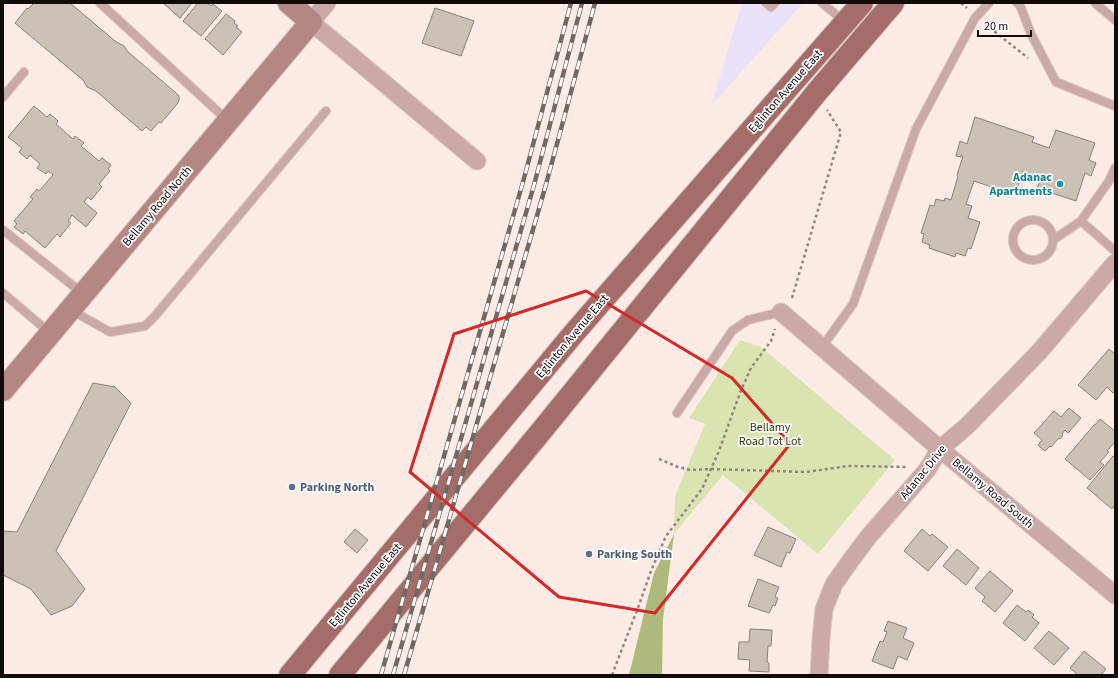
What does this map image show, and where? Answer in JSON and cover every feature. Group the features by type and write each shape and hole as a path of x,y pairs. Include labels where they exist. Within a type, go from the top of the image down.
{"main road":[{"name":"Eglinton Avenue East","path":"290,675 574,333 862,3"},
{"name":"Eglinton Avenue East","path":"340,675 558,411 817,92 893,3"}],"street":[{"path":"290,3 310,22 477,161"},
{"path":"310,22 327,3"},
{"name":"Bellamy Road North","path":"3,390 310,22"},
{"name":"Adanac Drive","path":"819,675 820,639 824,609 834,584 869,536 927,470 940,449 967,426 1039,352 1115,263"},
{"name":"Bellamy Road South","path":"781,312 940,449 1115,595"}],"lane":[{"path":"100,3 228,121"},
{"path":"766,3 771,7 775,3"},
{"path":"822,3 845,23"},
{"path":"822,347 853,304 916,129 976,18 989,3"},
{"path":"1017,3 1020,5 1031,34 1056,82 1115,106"},
{"path":"1095,3 1115,20"},
{"path":"3,97 24,72"},
{"path":"3,230 110,332 145,326 326,111"},
{"path":"1053,240 1048,226 1036,220 1023,222 1018,226 1014,232 1013,239 1016,251 1021,256 1033,260 1040,259 1050,251 1053,240 1081,221 1109,181 1115,168"},
{"path":"1081,221 1115,250"},
{"path":"3,294 50,333"},
{"path":"677,413 732,331 748,320 781,312"}],"path":[{"path":"984,22 1030,59"},
{"path":"612,675 640,605 651,571 666,536 702,489 712,469 741,390 751,368 771,341 781,312 792,298 841,132 817,92"},
{"path":"659,460 678,468 690,470 712,469 806,472 848,466 911,467 927,470"}],"highlighted area":[{"path":"586,291 732,378 790,444 655,613 559,597 410,472 454,334"}],"shaded area":[{"path":"742,3 803,3 711,106"}],"green space":[{"name":"Bellamy Road Tot Lot","path":"740,340 761,347 895,460 818,554 723,475 674,534 675,496 705,424 689,418"},
{"path":"674,534 663,619 662,675 629,675 654,573"}],"building":[{"path":"34,3 70,3 115,41 124,46 128,52 175,92 179,96 178,103 161,123 159,122 151,131 146,127 142,131 96,91 87,87 83,80 15,23 27,8 28,9"},
{"path":"163,3 192,3 180,18"},
{"path":"198,3 207,3 211,6 213,4 222,11 201,36 183,21"},
{"path":"435,8 474,21 461,56 422,43"},
{"path":"226,14 235,21 234,23 238,26 236,27 242,32 223,55 205,39"},
{"path":"34,106 47,117 50,114 58,121 56,124 73,139 75,136 84,143 81,146 99,161 102,158 111,165 108,169 110,171 99,184 102,187 91,200 88,197 84,202 97,213 86,227 72,215 68,221 71,223 60,237 57,234 45,248 25,231 23,234 14,227 17,224 14,221 33,199 30,197 37,189 39,191 53,175 48,171 46,174 37,168 40,164 30,155 27,159 19,152 22,148 8,137"},
{"name":"Adanac Apartments","path":"975,117 1034,137 1032,142 1049,148 1056,130 1095,143 1089,160 1096,163 1091,176 1085,173 1076,201 1037,188 1041,178 1023,171 1015,195 974,181 966,204 972,206 968,218 980,222 971,249 968,248 965,256 956,253 955,257 929,248 930,245 922,242 924,234 921,233 930,205 934,206 936,199 944,201 945,198 951,200 963,156 956,156 960,141 967,144"},
{"path":"1109,349 1115,354 1115,391 1113,393 1107,387 1096,400 1078,385"},
{"path":"93,383 115,387 131,403 56,551 85,589 72,606 51,615 31,589 3,575 3,531 17,532"},
{"path":"1069,408 1081,418 1068,433 1065,430 1060,439 1059,438 1045,451 1038,445 1042,440 1034,433 1054,411 1061,417"},
{"path":"1100,419 1115,431 1115,442 1100,462 1104,465 1090,480 1065,459"},
{"path":"1113,456 1115,457 1115,505 1112,509 1087,488"},
{"path":"768,527 796,539 790,553 787,552 781,567 754,555"},
{"path":"355,529 368,540 357,553 344,542"},
{"path":"922,529 930,536 932,534 948,547 928,571 904,551"},
{"path":"957,549 979,568 966,585 943,566"},
{"path":"990,571 1013,591 995,612 982,601 985,597 975,588"},
{"path":"758,579 779,587 775,597 778,598 775,606 773,605 769,613 748,606"},
{"path":"1017,605 1026,612 1028,610 1034,615 1032,617 1039,623 1025,641 1003,623"},
{"path":"888,621 907,628 903,638 914,643 907,660 898,656 893,669 872,661 880,641 883,642 887,632 884,631"},
{"path":"750,629 772,630 771,646 768,646 767,662 769,663 769,672 749,671 750,660 738,659 739,642 749,642"},
{"path":"1049,631 1069,648 1054,665 1034,648"},
{"path":"1084,651 1106,669 1101,675 1078,675 1070,668"}],"railway":[{"path":"381,675 523,182 571,3"},
{"path":"393,675 534,185 582,3"},
{"path":"404,675 545,188 595,3"}],"place":[{"name":"Adanac Apartments","path":"1060,184"},
{"name":"Parking North","path":"292,487"},
{"name":"Parking South","path":"589,554"}]}
